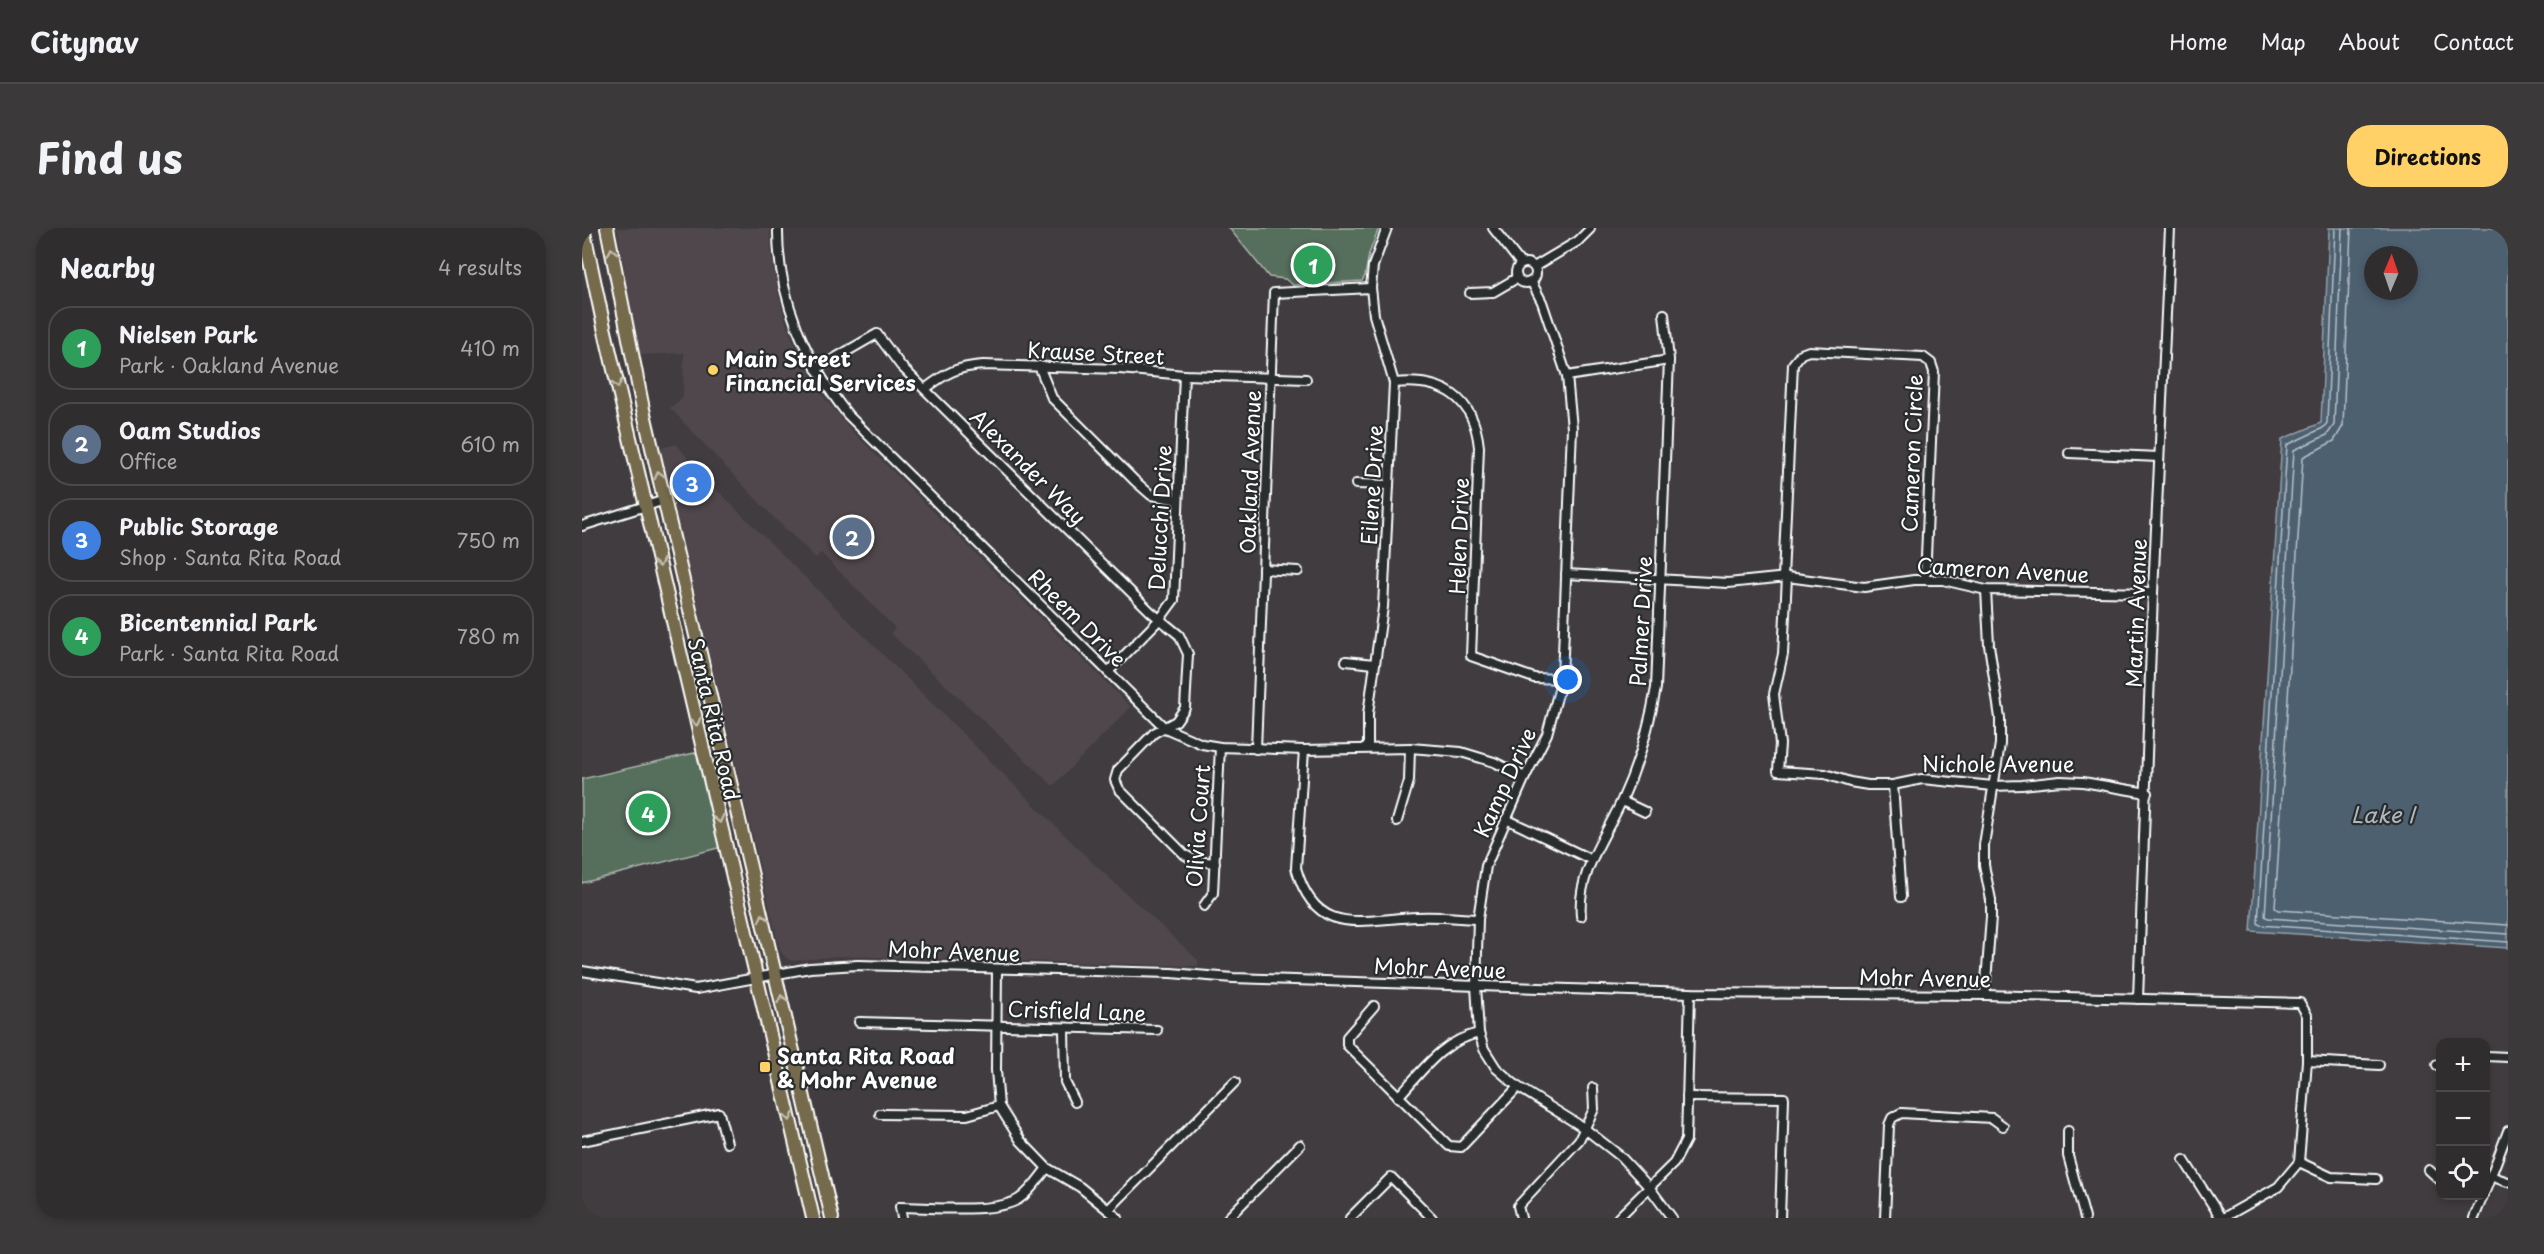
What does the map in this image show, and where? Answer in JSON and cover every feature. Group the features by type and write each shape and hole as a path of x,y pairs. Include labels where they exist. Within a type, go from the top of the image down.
{"main road":[{"name":"Santa Rita Road","path":"583,228 645,506 812,1212"},
{"name":"Santa Rita Road","path":"607,228 643,409 832,1218"},
{"path":"812,1212 828,1201"}],"street":[{"name":"Rheem Drive","path":"778,228 782,275 793,317 816,369 848,415 1165,728 1202,744 1221,747 1304,750 1410,748 1461,752 1494,762 1525,777"},
{"name":"Eilene Drive","path":"1368,748 1368,714 1383,607 1394,383 1374,315 1371,288 1373,266 1387,228"},
{"path":"1493,228 1521,264"},
{"name":"Martin Avenue","path":"2138,999 2153,593 2170,228"},
{"path":"1534,267 1578,241 1590,229"},
{"path":"1528,263 1534,267 1536,275 1531,281 1523,282 1517,278 1516,270 1521,264 1528,263"},
{"path":"1470,293 1493,292 1517,278"},
{"name":"Kamp Drive","path":"1531,281 1542,302 1567,376 1572,428 1562,679 1547,734 1525,777 1486,866 1478,919 1476,986 1479,1033 1484,1049 1496,1068 1518,1087 1584,1128 1620,1156 1649,1187 1672,1218"},
{"name":"Oakland Avenue","path":"1256,749 1274,293 1371,288"},
{"name":"Palmer Drive","path":"1581,916 1580,898 1585,876 1622,801 1640,758 1651,720 1656,688 1669,360 1664,314"},
{"name":"Alexander Way","path":"816,369 877,334 901,366 1179,635 1188,654 1185,708 1176,721 1154,733 1118,770 1115,780 1119,789 1185,855 1196,861 1215,863"},
{"name":"Cameron Circle","path":"1785,577 1793,364 1801,354 1809,351 1923,357 1931,363 1934,372 1924,580"},
{"path":"1567,376 1669,360"},
{"name":"Krause Street","path":"926,389 948,372 965,366 1120,369 1184,375 1306,379"},
{"path":"1039,366 1052,398 1135,482 1151,495 1178,500"},
{"name":"Delucchi Drive","path":"1108,672 1160,619 1174,600 1184,375"},
{"name":"Helen Drive","path":"1394,383 1423,383 1446,390 1463,400 1478,428 1471,656 1534,678 1562,679"},
{"path":"2069,453 2159,457"},
{"path":"1356,484 1389,485"},
{"path":"582,526 665,500"},
{"path":"1263,569 1298,571"},
{"name":"Cameron Avenue","path":"1566,574 1728,583 1785,577 1864,587 1943,580 1986,590 2153,593"},
{"name":"Nichole Avenue","path":"1785,577 1783,654 1774,694 1780,744 1778,771 1825,774 1868,785 1893,785 1922,778 1993,786 2022,786 2060,781 2083,782 2147,793"},
{"path":"1985,995 1991,917 1984,865 1984,845 2000,744 2000,718 1989,645 1986,590"},
{"path":"1346,661 1374,664"},
{"name":"Olivia Court","path":"1204,906 1213,893 1221,747"},
{"path":"1397,821 1409,781 1410,748"},
{"path":"1304,750 1296,868 1300,882 1313,905 1325,913 1352,922 1372,923 1416,917 1478,919"},
{"path":"1893,785 1901,897"},
{"path":"1622,801 1645,812"},
{"path":"1506,819 1592,860"},
{"name":"Mohr Avenue","path":"582,971 696,989 826,966 1171,973 1233,978 1690,993 1985,995 2300,1003 2307,1015 2307,1060"},
{"path":"997,969 996,1026 999,1106 1021,1141 1047,1168 1080,1187 1118,1218"},
{"path":"1618,1218 1674,1163 1686,1140 1690,993"},
{"path":"1374,1006 1347,1037 1347,1045 1449,1146 1461,1147 1518,1087"},
{"name":"Crisfield Lane","path":"859,1022 1156,1030"},
{"path":"1064,1028 1065,1082 1075,1102"},
{"path":"1398,1097 1449,1044 1463,1036 1479,1033"},
{"path":"2490,1056 2508,1057"},
{"path":"2184,1160 2222,1218 2278,1187 2299,1161 2307,1060 2379,1065"},
{"path":"1109,1209 1235,1082"},
{"path":"1521,1218 1518,1206 1579,1140 1594,1108 1593,1088"},
{"path":"1687,1097 1784,1098 1780,1218"},
{"path":"880,1114 967,1115 999,1106"},
{"path":"582,1141 719,1113 727,1143"},
{"path":"1894,1218 1886,1218 1889,1125 1892,1118 1901,1113 1992,1118 2003,1126"},
{"path":"2068,1131 2068,1156 2085,1218"},
{"path":"2508,1131 2490,1176 2508,1182"},
{"path":"1227,1218 1300,1145"},
{"path":"2299,1161 2331,1177 2376,1179"},
{"path":"902,1218 900,1207 999,1207 1019,1199 1031,1189 1047,1168"},
{"path":"2429,1170 2436,1176"},
{"path":"1350,1218 1390,1177 1432,1218"},
{"path":"2474,1218 2480,1200"},
{"path":"999,1207 1000,1218"}],"shaded area":[{"path":"617,228 770,228 771,252 778,293 787,326 800,356 823,396 851,430 1131,707 1053,786 890,633 895,628 821,553 816,558 774,518 670,408 683,397 684,353 639,355"},
{"path":"676,444 705,478 1089,859 1198,960 1198,966 838,956 792,961 786,958 780,951 660,448"}],"green space":[{"path":"1229,228 1379,228 1362,281 1293,285 1285,279 1269,277"},
{"path":"699,752 722,847 582,883 582,779"}],"water":[{"name":"Lake I","path":"2329,228 2508,228 2508,948 2251,931 2282,439 2321,423"}],"place":[{"name":"Nielsen Park","path":"1313,265"},
{"name":"Main Street Financial Services","path":"713,370"},
{"name":"Public Storage","path":"692,483"},
{"name":"Oam Studios","path":"852,537"},
{"name":"Bicentennial Park","path":"648,813"},
{"name":"Santa Rita Road & Mohr Avenue","path":"765,1067"}]}
